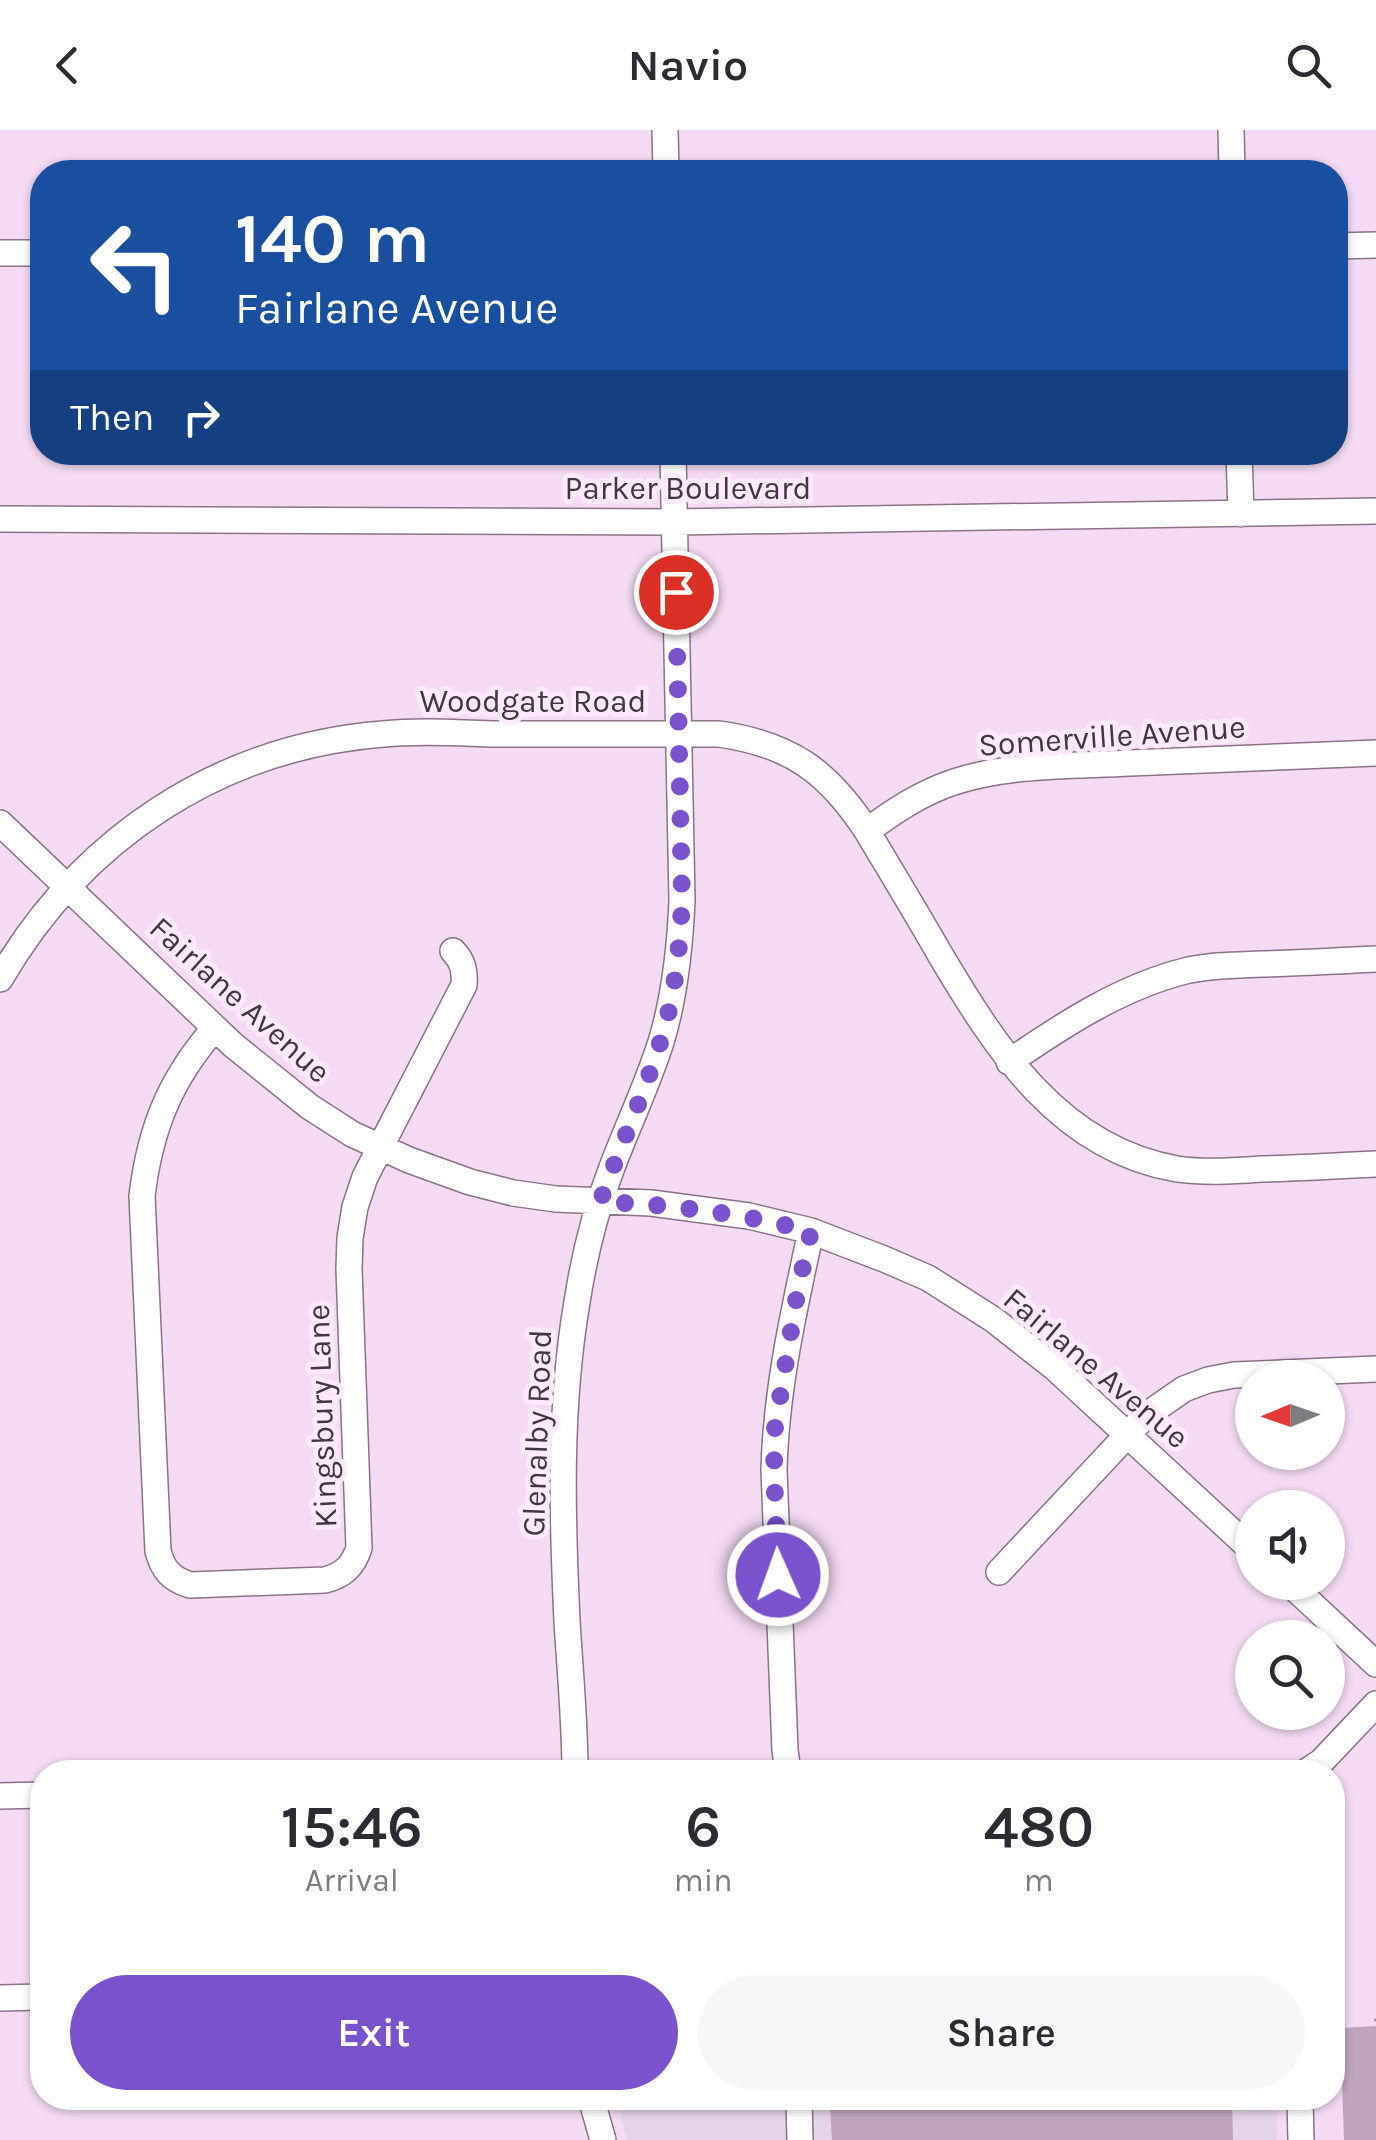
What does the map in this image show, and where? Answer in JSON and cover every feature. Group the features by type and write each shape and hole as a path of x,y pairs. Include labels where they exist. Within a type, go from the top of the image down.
{"street":[{"path":"666,130 666,160"},
{"path":"1231,130 1232,160"},
{"path":"1348,246 1376,246"},
{"path":"0,252 30,253"},
{"name":"Glenalby Road","path":"573,1760 562,1470 564,1412 577,1298 600,1202 661,1041 680,947 673,465"},
{"path":"1240,465 1241,514"},
{"name":"Parker Boulevard","path":"0,519 675,522 1376,510"},
{"name":"Woodgate Road","path":"0,979 67,886 128,830 183,794 254,762 309,746 384,733 718,734 768,744 797,757 832,784 850,804 981,1023 1009,1062 1062,1115 1092,1137 1148,1162 1209,1172 1376,1164"},
{"name":"Somerville Avenue","path":"867,831 918,796 976,776 1053,766 1376,754"},
{"name":"Fairlane Avenue","path":"0,823 270,1077 310,1107 378,1148 470,1182 513,1193 556,1200 702,1208 749,1216 811,1231 884,1258 942,1286 1033,1350 1235,1534"},
{"name":"Kingsbury Lane","path":"215,1028 182,1070 165,1101 146,1161 142,1196 158,1550 161,1564 177,1581 190,1585 325,1580 348,1570 359,1548 350,1238 360,1192 378,1148 464,985 462,962 454,951"},
{"path":"1009,1062 1046,1036 1159,978 1218,966 1376,960"},
{"path":"786,1760 775,1428 811,1231"},
{"path":"999,1572 1145,1416 1166,1400 1208,1380 1234,1375 1376,1369"},
{"path":"1307,1600 1376,1664"},
{"path":"1323,1760 1376,1704"},
{"path":"0,1796 30,1795"},
{"path":"0,1998 30,1997"},
{"path":"594,2110 603,2140"},
{"path":"799,2110 800,2140"},
{"path":"1300,2110 1301,2140"}],"shaded area":[{"path":"619,2110 1276,2110 1277,2140 628,2140"}],"building":[{"path":"1376,2026 1376,2140 1344,2140 1345,2028"},
{"path":"830,2110 1232,2110 1233,2140 832,2140"}],"route":[{"path":"676,592 680,947 661,1041 600,1202 702,1208 811,1231 775,1428 778,1575"}]}
